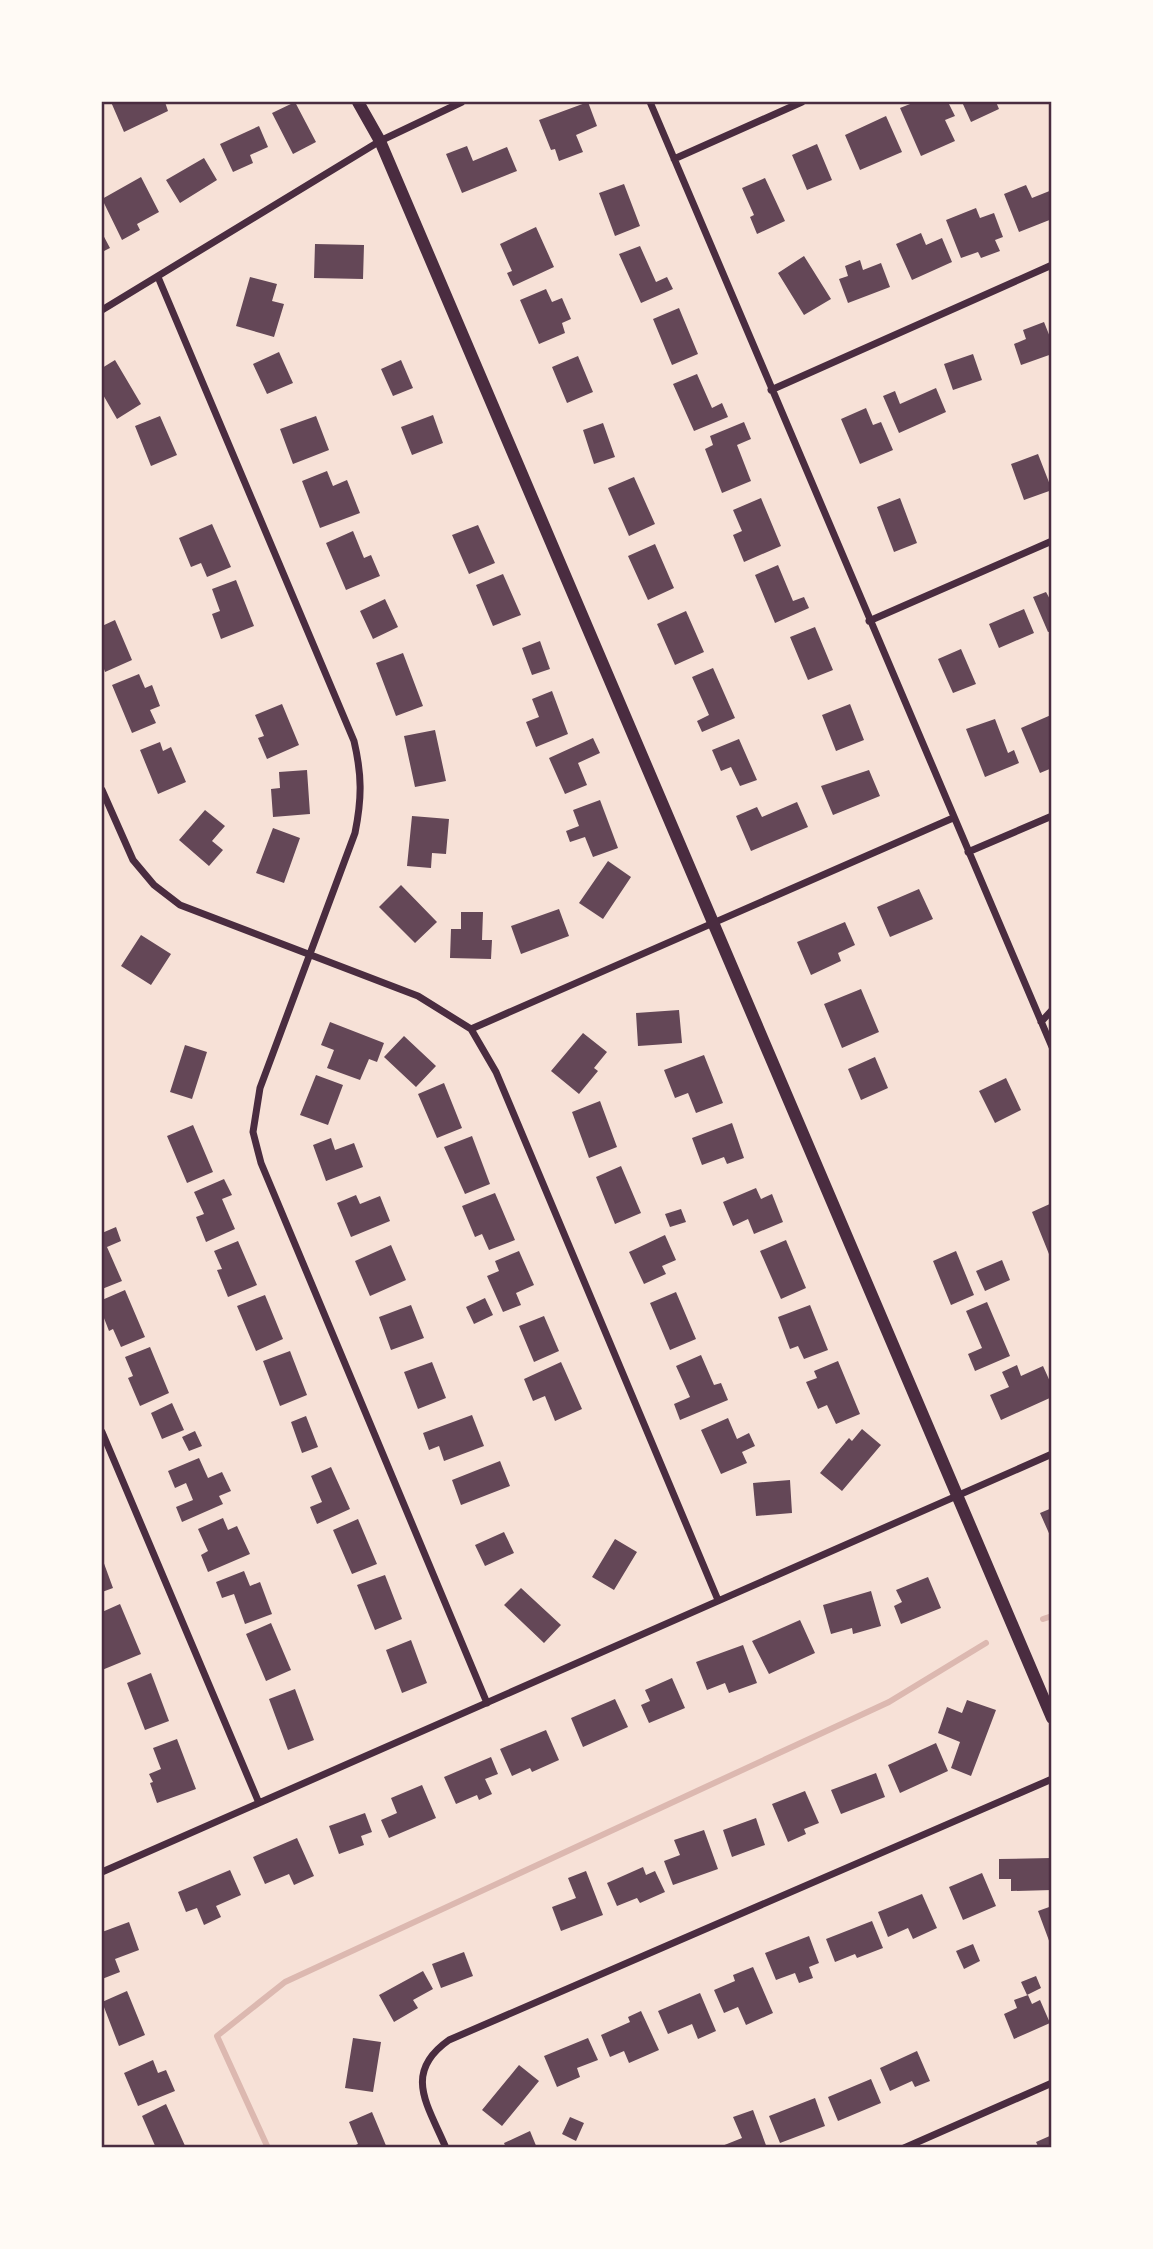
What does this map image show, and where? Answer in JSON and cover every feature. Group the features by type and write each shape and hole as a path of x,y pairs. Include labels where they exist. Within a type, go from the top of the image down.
{"main road":[{"path":"358,102 380,141 1052,1718"}],"street":[{"path":"102,310 380,141 462,102"},
{"path":"650,102 1052,1047"},
{"path":"674,159 802,102"},
{"path":"771,390 1052,265"},
{"path":"158,277 354,741 361,770 361,803 355,833 260,1088 253,1132 261,1163 487,1703"},
{"path":"869,621 1052,541"},
{"path":"102,790 133,860 153,885 180,905 418,996 471,1029 496,1072 718,1600"},
{"path":"968,852 1052,816"},
{"path":"471,1029 953,818"},
{"path":"1041,1022 1052,1010"},
{"path":"102,1432 259,1803"},
{"path":"102,1872 1052,1454"},
{"path":"446,2147 425,2098 421,2078 432,2052 449,2040 1052,1779"},
{"path":"904,2147 1052,2083"}],"building":[{"path":"111,102 165,102 168,111 124,132"},
{"path":"295,102 316,142 293,154 272,113"},
{"path":"588,102 597,126 576,135 583,152 559,161 555,149 551,150 539,120"},
{"path":"915,102 948,102 955,116 945,120 955,141 921,156 900,108"},
{"path":"962,102 996,102 999,109 971,122"},
{"path":"886,116 902,152 860,170 845,135"},
{"path":"259,126 268,147 250,155 253,163 233,172 220,144"},
{"path":"817,144 832,180 807,190 792,155"},
{"path":"467,146 473,161 507,147 517,171 462,193 446,154"},
{"path":"204,158 217,180 180,203 166,180"},
{"path":"141,177 159,212 137,224 140,230 122,240 102,199"},
{"path":"765,178 785,221 757,234 750,217 754,215 742,188"},
{"path":"624,184 640,226 615,236 599,193"},
{"path":"1026,185 1032,198 1052,190 1052,219 1019,232 1004,194"},
{"path":"976,208 980,218 994,213 1003,237 995,240 1000,251 981,258 978,252 961,258 946,220"},
{"path":"536,227 554,267 513,286 507,273 512,271 500,244"},
{"path":"102,233 110,248 102,252"},
{"path":"921,233 926,245 942,238 952,262 912,280 896,244"},
{"path":"315,244 364,245 363,279 314,278"},
{"path":"640,246 656,282 667,277 673,289 641,303 619,254"},
{"path":"804,256 831,299 804,315 778,273"},
{"path":"860,260 863,270 881,263 890,287 848,303 839,279 848,276 845,266"},
{"path":"250,277 277,284 272,301 284,304 274,337 236,326"},
{"path":"546,289 552,302 562,298 571,319 562,323 565,333 539,344 520,300"},
{"path":"679,308 698,354 672,365 653,319"},
{"path":"1044,322 1052,342 1052,354 1021,365 1014,344 1026,339 1023,330"},
{"path":"279,352 293,383 267,394 253,364"},
{"path":"973,354 982,380 953,390 944,364"},
{"path":"578,356 593,392 567,403 552,367"},
{"path":"115,360 141,404 117,419 102,393 102,368"},
{"path":"401,360 413,388 393,396 381,369"},
{"path":"697,374 712,408 722,403 728,417 694,431 673,384"},
{"path":"936,388 946,412 899,433 883,396 895,391 900,404"},
{"path":"866,408 873,425 881,422 893,450 860,464 841,419"},
{"path":"433,415 443,443 412,455 401,427"},
{"path":"160,416 177,455 151,466 135,426"},
{"path":"316,416 329,450 293,464 280,429"},
{"path":"744,422 751,439 737,445 751,481 722,493 705,449 713,445 710,436"},
{"path":"603,423 615,457 594,464 583,430"},
{"path":"1038,454 1052,490 1024,500 1011,464"},
{"path":"327,471 333,486 347,480 360,513 320,528 302,481"},
{"path":"634,477 655,524 629,536 608,488"},
{"path":"761,498 781,546 744,562 733,535 742,531 733,510"},
{"path":"900,498 917,543 894,552 877,507"},
{"path":"212,524 231,567 207,577 201,563 191,567 179,538"},
{"path":"478,525 495,563 469,574 452,535"},
{"path":"353,531 364,558 371,555 380,576 346,590 326,543"},
{"path":"655,544 674,588 648,600 628,556"},
{"path":"778,565 793,601 804,597 809,608 775,623 755,575"},
{"path":"503,574 521,615 493,626 476,585"},
{"path":"236,580 254,626 221,639 212,614 220,611 212,589"},
{"path":"1046,592 1052,603 1052,631 1048,632 1033,597"},
{"path":"385,599 398,627 373,639 360,611"},
{"path":"1024,609 1034,633 999,648 989,624"},
{"path":"686,611 704,652 675,665 657,624"},
{"path":"115,620 132,660 105,672 102,663 102,626"},
{"path":"815,627 833,670 808,680 790,637"},
{"path":"540,641 550,669 532,675 522,648"},
{"path":"961,649 976,684 953,693 938,659"},
{"path":"403,653 423,706 396,716 376,663"},
{"path":"713,668 735,718 702,732 697,721 709,715 692,677"},
{"path":"139,674 145,688 152,685 160,706 150,710 156,723 132,733 112,685"},
{"path":"552,691 568,734 536,747 526,722 539,717 532,699"},
{"path":"282,704 299,745 267,759 258,738 264,736 255,715"},
{"path":"850,704 864,740 836,751 822,715"},
{"path":"1051,715 1052,768 1040,773 1021,728"},
{"path":"995,719 1008,753 1014,750 1019,763 985,777 966,729"},
{"path":"435,730 446,781 415,787 404,736"},
{"path":"593,738 600,753 578,763 587,785 565,794 549,758"},
{"path":"739,739 757,780 740,786 731,767 721,771 712,750"},
{"path":"160,742 163,751 171,747 186,782 158,794 140,750"},
{"path":"307,770 310,814 273,817 271,789 280,788 279,772"},
{"path":"869,770 880,796 833,815 821,786"},
{"path":"600,800 618,848 593,857 585,837 570,842 566,831 579,826 573,810"},
{"path":"797,802 808,827 751,851 736,816 757,807 762,817"},
{"path":"205,810 225,826 212,841 223,850 209,866 179,840"},
{"path":"412,816 449,819 446,854 432,853 431,868 407,866"},
{"path":"273,828 300,838 284,883 256,873"},
{"path":"608,861 631,877 603,919 579,903"},
{"path":"401,885 437,922 415,943 379,907"},
{"path":"919,889 933,919 890,937 877,907"},
{"path":"559,909 569,936 521,954 511,926"},
{"path":"461,912 483,912 482,940 492,940 491,959 450,958 451,929 461,929"},
{"path":"845,922 855,945 838,953 841,961 811,975 797,942"},
{"path":"141,935 171,954 151,985 121,966"},
{"path":"861,989 879,1032 842,1048 824,1004"},
{"path":"679,1010 682,1043 638,1046 636,1013"},
{"path":"330,1022 384,1043 377,1062 369,1059 360,1080 327,1068 334,1050 321,1045"},
{"path":"583,1033 607,1052 594,1068 598,1071 579,1094 551,1071"},
{"path":"404,1036 436,1066 416,1087 384,1057"},
{"path":"185,1045 207,1052 192,1099 170,1092"},
{"path":"704,1055 723,1103 696,1113 688,1093 675,1098 664,1070"},
{"path":"875,1057 888,1088 861,1100 848,1069"},
{"path":"316,1075 343,1085 328,1125 300,1115"},
{"path":"1006,1078 1021,1110 995,1123 979,1091"},
{"path":"444,1083 462,1128 437,1138 418,1094"},
{"path":"600,1101 617,1147 589,1158 572,1112"},
{"path":"732,1123 744,1158 727,1164 724,1157 702,1165 692,1138"},
{"path":"193,1125 213,1172 187,1183 167,1136"},
{"path":"472,1136 490,1184 465,1194 444,1147"},
{"path":"331,1138 335,1150 354,1143 363,1167 326,1181 313,1145"},
{"path":"621,1166 641,1213 615,1224 596,1177"},
{"path":"224,1179 232,1195 222,1199 235,1229 206,1242 196,1217 204,1214 194,1192"},
{"path":"756,1188 761,1199 772,1194 783,1222 754,1234 748,1219 733,1226 723,1202"},
{"path":"495,1193 515,1240 489,1250 482,1234 475,1237 462,1206"},
{"path":"356,1195 360,1204 380,1196 390,1221 351,1237 337,1203"},
{"path":"1052,1203 1052,1259 1051,1259 1032,1212"},
{"path":"681,1209 686,1222 670,1227 665,1214"},
{"path":"116,1227 121,1241 107,1247 122,1281 102,1289 102,1233"},
{"path":"665,1235 676,1260 662,1266 666,1274 644,1284 629,1252"},
{"path":"786,1240 806,1288 781,1299 760,1251"},
{"path":"238,1241 257,1285 228,1297 217,1270 222,1269 214,1251"},
{"path":"391,1245 406,1280 370,1296 355,1261"},
{"path":"519,1251 534,1285 516,1293 521,1305 503,1312 487,1276 499,1271 495,1261"},
{"path":"956,1251 974,1295 951,1305 933,1261"},
{"path":"1002,1260 1010,1280 985,1291 976,1271"},
{"path":"125,1290 145,1337 121,1347 113,1329 109,1331 102,1313 102,1300"},
{"path":"676,1292 696,1339 670,1350 650,1303"},
{"path":"265,1295 283,1339 256,1351 237,1306"},
{"path":"485,1298 493,1315 474,1324 466,1307"},
{"path":"987,1302 1010,1356 975,1371 968,1354 982,1348 966,1311"},
{"path":"411,1305 424,1338 391,1350 379,1317"},
{"path":"810,1305 828,1350 804,1359 798,1346 790,1349 778,1317"},
{"path":"544,1316 559,1351 534,1362 519,1326"},
{"path":"150,1347 169,1393 140,1406 128,1378 133,1376 125,1357"},
{"path":"290,1351 307,1395 280,1406 263,1361"},
{"path":"701,1355 714,1385 721,1383 728,1400 680,1420 674,1404 690,1397 676,1366"},
{"path":"838,1361 860,1414 836,1424 827,1405 818,1409 806,1382 817,1378 814,1371"},
{"path":"432,1362 446,1398 418,1409 404,1372"},
{"path":"561,1362 582,1409 555,1421 545,1396 533,1401 524,1379"},
{"path":"1017,1365 1021,1376 1043,1366 1052,1386 1052,1397 1001,1420 990,1395 1009,1387 1002,1372"},
{"path":"172,1403 184,1430 162,1439 151,1413"},
{"path":"472,1415 484,1446 444,1461 439,1446 429,1450 423,1433"},
{"path":"306,1416 318,1447 302,1453 291,1422"},
{"path":"728,1418 737,1439 749,1433 755,1446 742,1452 747,1463 721,1474 701,1430"},
{"path":"862,1429 881,1445 842,1491 820,1473 849,1438 852,1441"},
{"path":"195,1431 202,1446 189,1451 182,1437"},
{"path":"199,1458 208,1478 222,1472 231,1491 219,1496 223,1504 182,1522 176,1507 193,1500 186,1483 175,1488 168,1471"},
{"path":"500,1461 510,1486 461,1505 452,1480"},
{"path":"331,1467 350,1509 317,1524 310,1507 322,1502 311,1476"},
{"path":"790,1480 792,1513 756,1516 753,1483"},
{"path":"1052,1508 1052,1540 1040,1513"},
{"path":"223,1518 228,1530 237,1526 250,1554 208,1572 201,1555 208,1551 198,1529"},
{"path":"358,1519 377,1564 352,1574 333,1530"},
{"path":"504,1532 514,1553 485,1566 475,1545"},
{"path":"615,1539 637,1552 614,1590 592,1577"},
{"path":"102,1558 113,1588 102,1592"},
{"path":"244,1571 250,1586 260,1582 272,1614 245,1624 234,1594 222,1598 216,1582"},
{"path":"385,1575 402,1619 375,1630 357,1585"},
{"path":"928,1577 941,1608 901,1624 894,1606 902,1602 896,1590"},
{"path":"521,1588 561,1625 544,1643 504,1605"},
{"path":"871,1591 881,1626 853,1634 852,1628 831,1634 823,1605"},
{"path":"120,1604 141,1654 102,1670 102,1612"},
{"path":"800,1620 815,1653 769,1674 752,1641"},
{"path":"271,1623 291,1670 266,1681 246,1634"},
{"path":"411,1640 427,1683 402,1693 386,1650"},
{"path":"743,1645 757,1683 729,1693 725,1683 707,1690 696,1662"},
{"path":"151,1673 169,1721 145,1730 127,1683"},
{"path":"672,1678 685,1708 649,1723 641,1705 650,1701 645,1690"},
{"path":"295,1689 314,1740 288,1750 269,1699"},
{"path":"615,1699 628,1727 583,1747 571,1718"},
{"path":"967,1700 996,1710 971,1776 951,1768 960,1742 938,1733 947,1707 962,1713"},
{"path":"546,1730 559,1760 532,1772 530,1768 512,1776 500,1749"},
{"path":"177,1739 196,1789 157,1803 149,1774 161,1769 153,1748"},
{"path":"936,1743 948,1771 900,1793 888,1765"},
{"path":"491,1757 498,1774 485,1779 492,1794 479,1800 477,1795 456,1804 444,1777"},
{"path":"876,1773 885,1797 841,1814 831,1790"},
{"path":"422,1785 436,1818 389,1838 381,1820 397,1813 391,1798"},
{"path":"805,1791 819,1823 804,1829 806,1834 788,1842 772,1804"},
{"path":"365,1813 372,1832 361,1836 364,1845 339,1854 329,1826"},
{"path":"756,1818 765,1845 732,1857 723,1830"},
{"path":"704,1830 718,1869 673,1885 664,1861 680,1855 674,1840"},
{"path":"297,1838 314,1876 294,1885 289,1874 265,1884 253,1857"},
{"path":"1052,1858 1052,1890 1011,1891 1011,1879 999,1879 999,1859"},
{"path":"643,1867 646,1875 655,1871 665,1892 640,1903 637,1898 617,1906 607,1883"},
{"path":"230,1870 241,1895 216,1906 221,1917 204,1925 197,1908 186,1912 178,1892"},
{"path":"586,1871 603,1915 561,1931 552,1907 576,1898 568,1878"},
{"path":"982,1873 996,1906 963,1920 949,1887"},
{"path":"922,1894 937,1928 913,1939 908,1928 888,1937 878,1912"},
{"path":"1052,1906 1052,1946 1051,1946 1038,1911"},
{"path":"872,1921 883,1948 857,1958 855,1954 835,1962 826,1939"},
{"path":"129,1922 139,1950 115,1959 120,1972 102,1979 102,1932"},
{"path":"809,1936 819,1963 809,1967 813,1978 799,1983 795,1973 776,1980 765,1953"},
{"path":"973,1944 980,1961 964,1969 956,1951"},
{"path":"464,1952 473,1976 441,1988 432,1964"},
{"path":"753,1967 773,2013 746,2025 738,2007 724,2013 714,1990 735,1981 733,1975"},
{"path":"423,1971 433,1989 413,2000 418,2008 394,2022 379,1995"},
{"path":"1036,1976 1041,1988 1027,1995 1021,1982"},
{"path":"127,1991 145,2035 119,2046 102,2002"},
{"path":"700,1993 716,2031 698,2039 692,2024 668,2034 658,2011"},
{"path":"1028,1995 1032,2004 1040,2000 1050,2023 1014,2039 1004,2014 1017,2008 1014,2000"},
{"path":"641,2011 659,2050 629,2063 624,2051 610,2057 601,2035 630,2022 628,2017"},
{"path":"353,2038 381,2042 373,2092 345,2088"},
{"path":"588,2038 598,2060 577,2068 580,2077 557,2087 544,2056"},
{"path":"917,2051 930,2081 915,2087 912,2081 890,2091 880,2068"},
{"path":"153,2060 158,2073 166,2070 175,2091 138,2106 124,2073"},
{"path":"519,2065 539,2081 502,2126 482,2110"},
{"path":"871,2079 881,2103 838,2121 828,2097"},
{"path":"815,2098 825,2126 780,2143 769,2116"},
{"path":"166,2104 186,2148 156,2148 142,2116"},
{"path":"753,2110 767,2148 717,2148 742,2138 733,2117"},
{"path":"372,2112 387,2148 349,2148 358,2144 349,2122"},
{"path":"570,2117 584,2123 576,2141 562,2134"},
{"path":"530,2131 537,2148 506,2148 504,2143"},
{"path":"1052,2135 1052,2148 1039,2148 1036,2142"}],"waterway":[{"path":"1043,1619 1052,1616"},
{"path":"268,2148 217,2036 285,1982 889,1702 986,1643"}]}
